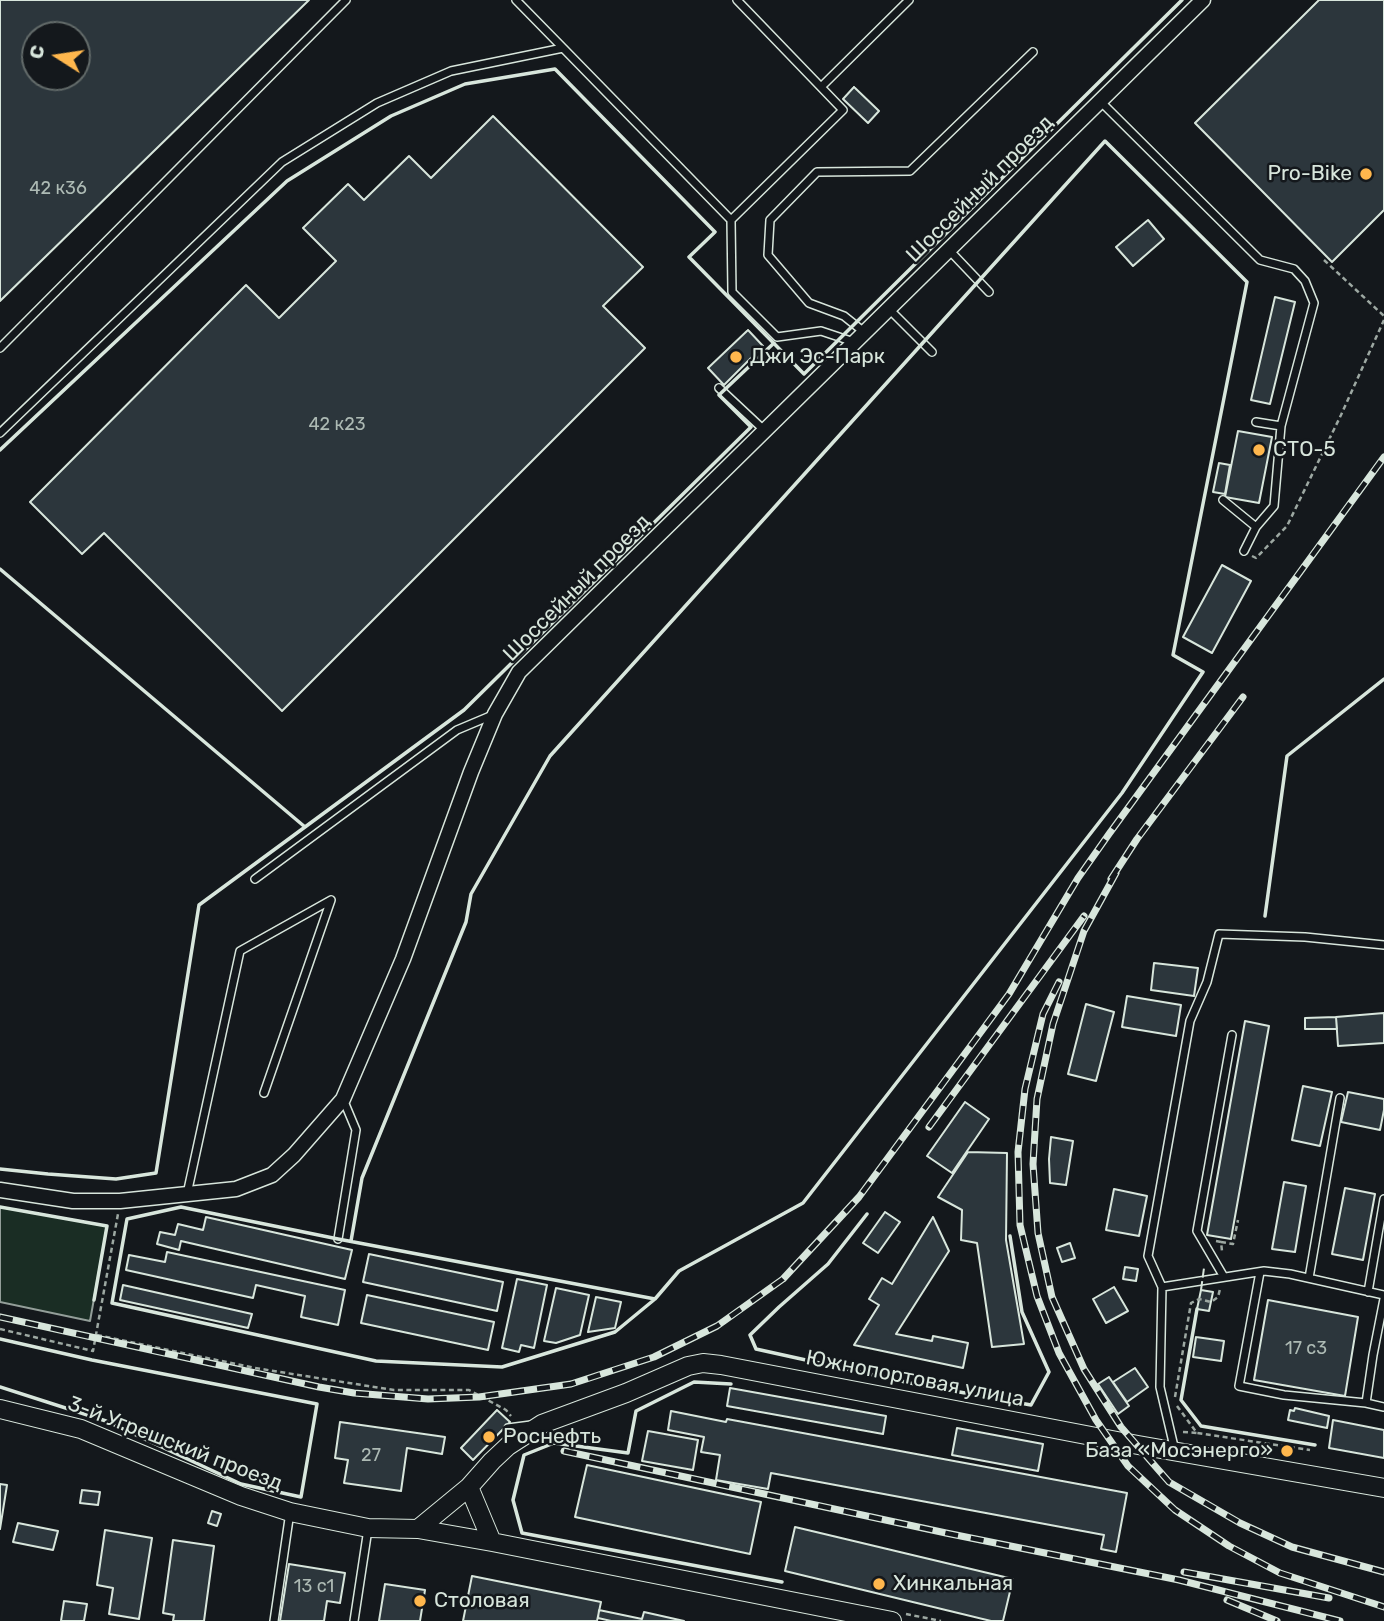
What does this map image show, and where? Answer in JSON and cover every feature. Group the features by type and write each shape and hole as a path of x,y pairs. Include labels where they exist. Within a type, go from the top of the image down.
{"street":[{"name":"Шоссейный проезд","path":"0,1190 73,1201 120,1201 236,1189 272,1175 294,1155 342,1099 403,958 495,714 519,672 1203,0"},
{"name":"Южнопортовая улица","path":"418,1529 469,1487 508,1446 542,1424 626,1393 688,1366 704,1363 721,1364 1176,1452 1384,1488"},
{"name":"3-й Угрешский проезд","path":"0,1409 81,1429 241,1496 290,1511 368,1528 418,1529 492,1542"},
{"path":"469,1487 492,1542 892,1621"}],"lane":[{"path":"0,348 346,0"},
{"path":"516,0 731,220 732,292 777,337 821,331 848,340 851,345"},
{"path":"731,220 843,110 737,0"},
{"path":"821,87 909,0"},
{"path":"0,433 282,162 377,103 451,71 563,48"},
{"path":"864,332 844,316 809,303 768,255 770,220 817,172 910,171 1033,52"},
{"path":"1100,102 1260,260 1294,269 1305,281 1314,303 1281,426 1274,506 1256,527 1244,551"},
{"path":"949,250 989,292"},
{"path":"889,309 932,352"},
{"path":"719,388 765,431"},
{"path":"1256,422 1281,426"},
{"path":"1223,500 1256,527"},
{"path":"255,879 457,730 495,714"},
{"path":"187,1194 240,951 331,900 264,1093"},
{"path":"1176,1452 1160,1387 1161,1287 1148,1256 1190,1021 1207,982 1219,934 1305,937 1384,945"},
{"path":"1224,1277 1197,1231 1232,1035"},
{"path":"1309,1278 1340,1098"},
{"path":"338,1239 356,1130 342,1099"},
{"path":"1368,1292 1384,1199"},
{"path":"1161,1287 1260,1272 1290,1274 1384,1297 1366,1404"},
{"path":"1260,1272 1239,1386 1284,1395 1384,1407"},
{"path":"511,1428 542,1424"},
{"path":"274,1621 290,1511"},
{"path":"354,1621 368,1528"}],"path":[{"path":"1244,551 1256,558 1287,526 1384,318 1324,260"},
{"path":"0,1329 93,1351 120,1201"},
{"path":"1212,1240 1233,1244 1238,1220"},
{"path":"1197,1433 1174,1403 1191,1303 1199,1299 1211,1302 1218,1297 1224,1277 1221,1242"},
{"path":"97,1335 254,1368 394,1390 469,1391 506,1410 512,1417 511,1428"},
{"path":"1171,1432 1197,1433 1310,1450"}],"green space":[{"path":"0,1207 107,1226 90,1321 0,1302"}],"building":[{"path":"0,0 309,0 0,301"},
{"path":"1319,0 1384,0 1384,210 1332,262 1195,123"},
{"path":"854,87 879,111 868,123 843,99"},
{"path":"493,116 643,267 603,306 645,348 282,711 104,533 82,554 30,502 246,285 279,318 336,261 303,228 348,184 364,200 409,156 431,178"},
{"path":"1148,220 1164,239 1133,266 1116,247"},
{"path":"1275,297 1295,302 1270,404 1251,400"},
{"name":"Джи Эс-Парк","path":"748,330 763,346 724,385 708,368"},
{"path":"1238,431 1272,437 1259,503 1225,497"},
{"path":"1219,463 1230,465 1225,494 1213,492"},
{"path":"1222,565 1251,581 1212,653 1183,637"},
{"path":"1154,963 1198,968 1194,996 1151,990"},
{"path":"1127,996 1181,1005 1176,1036 1122,1027"},
{"path":"1086,1004 1114,1012 1096,1081 1068,1074"},
{"path":"1384,1013 1384,1043 1338,1046 1336,1017"},
{"path":"1336,1017 1337,1029 1305,1029 1305,1018"},
{"path":"1245,1021 1269,1026 1231,1239 1207,1235"},
{"path":"1303,1086 1332,1092 1320,1146 1292,1140"},
{"path":"1348,1092 1384,1099 1380,1130 1341,1122"},
{"path":"965,1102 989,1119 952,1173 927,1156"},
{"path":"1051,1137 1073,1141 1066,1185 1050,1183"},
{"path":"968,1152 1007,1153 1006,1240 1024,1344 992,1347 977,1243 961,1240 962,1210 938,1197"},
{"path":"1284,1182 1306,1186 1295,1252 1272,1249"},
{"path":"1345,1188 1375,1194 1363,1260 1332,1254"},
{"path":"1114,1189 1147,1196 1139,1236 1106,1230"},
{"path":"885,1212 900,1222 878,1253 863,1243"},
{"path":"206,1217 352,1250 345,1279 181,1241 179,1250 157,1244 160,1232 175,1235 178,1224 203,1230"},
{"path":"933,1217 949,1251 896,1334 932,1341 933,1336 968,1343 963,1368 854,1345 879,1305 869,1299 882,1278 892,1284"},
{"path":"1070,1243 1075,1258 1062,1262 1057,1248"},
{"path":"167,1252 345,1290 338,1325 301,1317 305,1296 256,1285 253,1298 126,1270 129,1255 165,1262"},
{"path":"369,1254 503,1282 497,1311 363,1282"},
{"path":"1125,1267 1138,1269 1136,1281 1123,1279"},
{"path":"517,1279 547,1285 534,1348 521,1345 519,1352 502,1348"},
{"path":"123,1285 252,1314 248,1328 120,1300"},
{"path":"1114,1287 1128,1311 1106,1323 1093,1299"},
{"path":"556,1288 589,1295 580,1335 556,1343 544,1341"},
{"path":"1201,1290 1213,1292 1209,1311 1197,1309"},
{"path":"367,1295 494,1322 488,1350 361,1323"},
{"path":"596,1297 621,1302 615,1328 588,1332"},
{"path":"1268,1300 1358,1317 1345,1396 1254,1380"},
{"path":"1196,1337 1224,1341 1221,1361 1193,1357"},
{"path":"1135,1368 1148,1387 1127,1402 1113,1382"},
{"path":"1109,1377 1129,1406 1118,1414 1098,1384"},
{"path":"730,1388 886,1416 883,1434 727,1406"},
{"path":"1295,1408 1329,1416 1327,1428 1288,1420 1290,1410 1294,1411"},
{"path":"497,1410 510,1422 473,1460 461,1448"},
{"path":"671,1411 1127,1493 1116,1552 1101,1549 1104,1535 771,1473 768,1489 716,1480 720,1455 701,1452 704,1437 668,1430"},
{"path":"1333,1420 1384,1430 1384,1458 1329,1448"},
{"path":"340,1422 445,1437 442,1454 407,1448 401,1491 344,1483 348,1460 335,1458"},
{"path":"957,1428 1043,1444 1038,1471 952,1455"},
{"path":"648,1431 698,1440 693,1470 642,1461"},
{"path":"587,1465 761,1502 750,1554 575,1517"},
{"path":"0,1484 7,1485 0,1529"},
{"path":"82,1490 100,1492 98,1505 80,1503"},
{"path":"212,1511 221,1514 217,1526 208,1523"},
{"path":"18,1523 58,1531 53,1550 13,1542"},
{"path":"795,1527 1013,1579 1003,1621 991,1621 785,1571"},
{"path":"105,1530 152,1538 139,1619 109,1614 113,1588 97,1585"},
{"path":"173,1540 214,1546 204,1621 173,1621 174,1615 163,1613"},
{"path":"289,1564 345,1573 340,1603 327,1601 324,1621 280,1621"},
{"path":"472,1576 601,1602 597,1621 463,1621"},
{"path":"385,1584 425,1590 420,1621 379,1621"},
{"path":"64,1601 87,1604 84,1621 61,1621"},
{"path":"599,1610 642,1619 644,1612 684,1621 611,1621 598,1618"}],"railway":[{"path":"0,1317 319,1387 354,1393 428,1399 479,1397 571,1384 654,1357 717,1326 783,1279 859,1197 1009,994 1078,878 1109,834 1384,457"},
{"path":"1111,879 1137,839 1243,697"},
{"path":"1116,873 1084,931 1053,1024 1037,1099 1033,1164 1038,1233 1052,1297 1084,1369 1121,1427 1169,1482 1240,1523 1292,1547 1384,1572"},
{"path":"929,1127 1084,916"},
{"path":"1059,982 1043,1014 1025,1089 1018,1152 1020,1225 1037,1296 1059,1353 1096,1420 1128,1466 1175,1510 1229,1546 1280,1573 1384,1607"},
{"path":"564,1451 1179,1580 1340,1621"},
{"path":"1184,1572 1329,1598"},
{"path":"1227,1600 1277,1621"}],"fence":[{"path":"1201,1290 1204,1268"}],"wall":[{"path":"0,450 287,181 391,116 465,84 555,69 715,232 689,257 804,374 1182,0"},
{"path":"351,1241 362,1178 466,922 471,894 550,756 1105,141 1247,282 1173,655 1203,672 1122,793 803,1203 679,1271 655,1299 615,1332 502,1367 376,1361 112,1303 127,1219 181,1207 338,1239 655,1299"},
{"path":"0,1169 116,1179 156,1173 199,905 464,710 751,427 719,395 774,343"},
{"path":"0,569 305,827"},
{"path":"1265,916 1287,756 1384,679"},
{"path":"0,1207 107,1226 94,1300"},
{"path":"867,1214 828,1264 750,1335 756,1349 910,1383 1031,1405 1049,1372 1022,1312 1010,1236"},
{"path":"1197,1309 1181,1400 1201,1426 1315,1445"},
{"path":"0,1339 317,1404 301,1497 241,1484 106,1421 0,1387"},
{"path":"731,1384 694,1382 636,1411 628,1453 554,1443 524,1455 513,1500 522,1533 782,1582"}],"place":[{"name":"Pro-Bike","path":"1366,174"},
{"name":"Джи Эс-Парк","path":"736,357"},
{"name":"СТО-5","path":"1259,450"},
{"name":"Роснефть","path":"489,1437"},
{"name":"База «Мосэнерго»","path":"1287,1451"},
{"name":"Хинкальная","path":"879,1584"},
{"name":"Столовая","path":"420,1601"}]}
